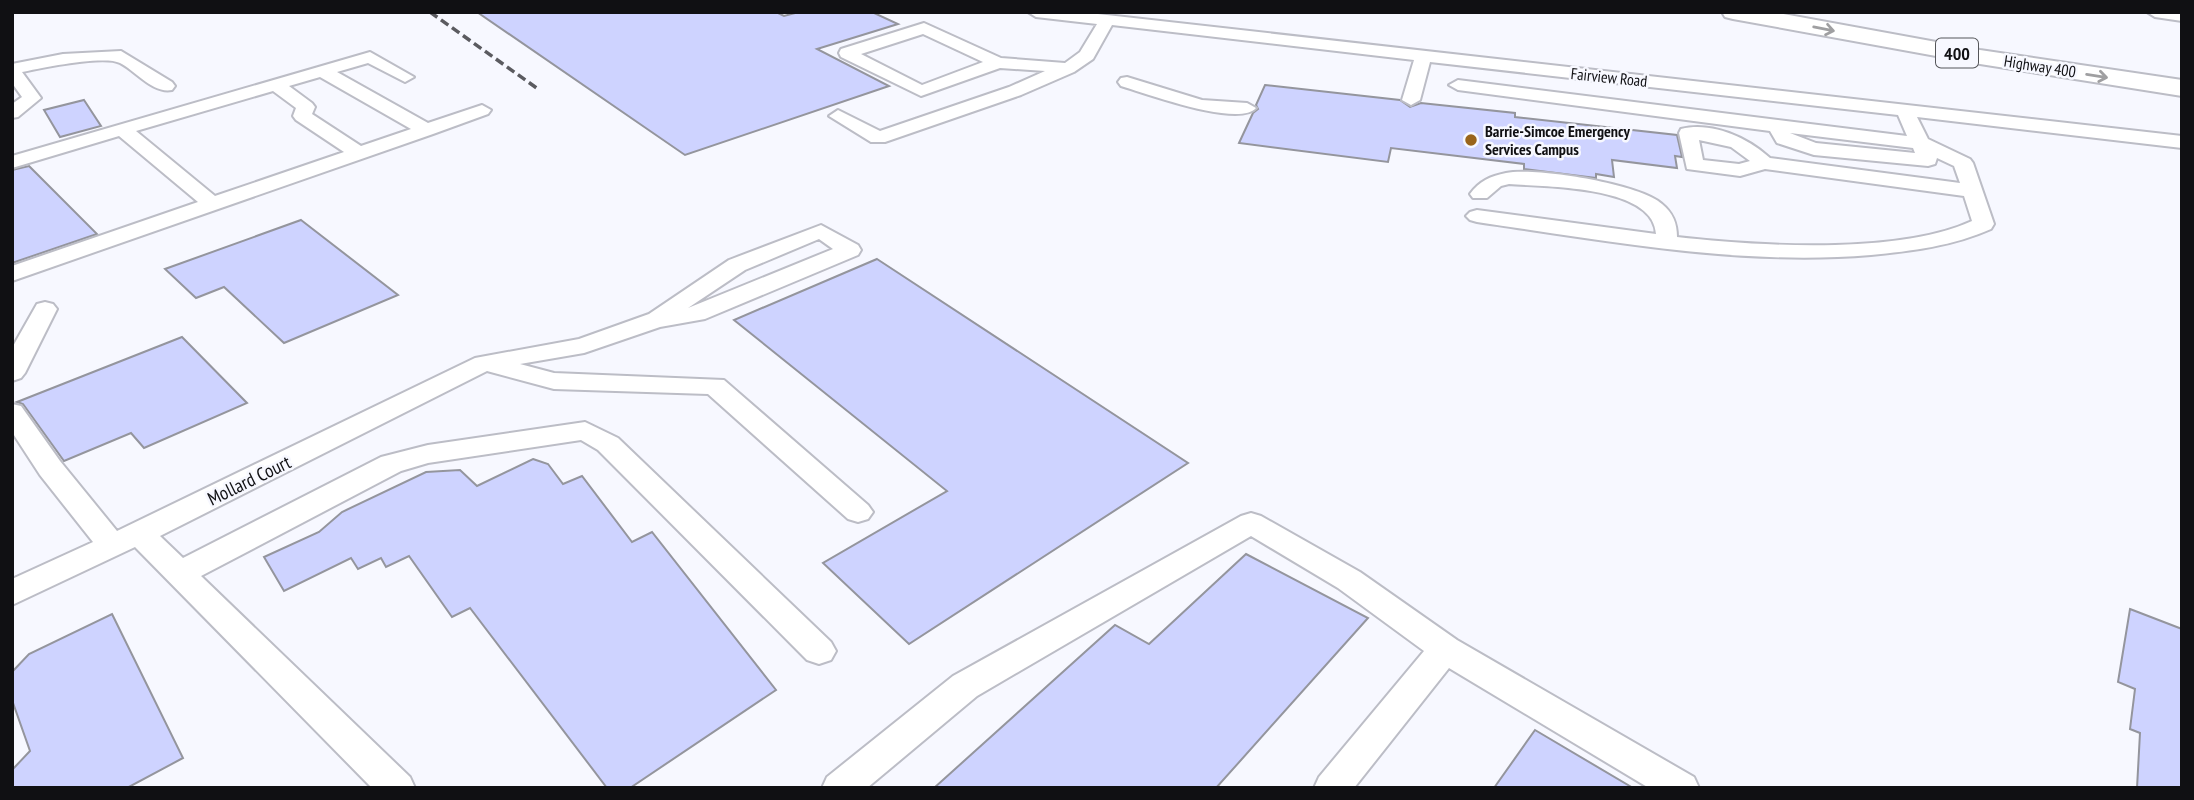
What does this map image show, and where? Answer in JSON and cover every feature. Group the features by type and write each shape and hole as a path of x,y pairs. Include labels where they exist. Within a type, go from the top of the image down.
{"highway":[{"name":"Highway 400","path":"1733,12 1980,57 2182,88"},
{"name":"Highway 400","path":"1830,12 2182,70"}],"street":[{"name":"Fairview Road","path":"1036,12 2182,142"},
{"path":"2155,12 2182,16"},
{"path":"838,116 878,138 1015,90 1068,68 1087,55 1107,20"},
{"path":"998,63 921,90 847,53 924,28 998,63 1068,68"},
{"path":"1411,100 1423,56"},
{"path":"12,113 32,98 12,70 64,60 121,57 166,86"},
{"path":"12,162 370,57 405,77"},
{"path":"322,71 426,130"},
{"path":"1127,82 1200,105 1247,108"},
{"path":"276,85 306,107 302,116 359,153"},
{"path":"1458,85 1776,126 1784,139 1814,149 1928,160 1905,111"},
{"path":"228,99 243,111"},
{"path":"12,274 482,110"},
{"path":"123,131 212,204"},
{"path":"1477,216 1667,241 1822,251 1918,243 1965,233 1983,224 1963,163 1920,142"},
{"path":"1764,163 1973,191"},
{"path":"1480,194 1494,182 1509,178 1601,187 1628,194 1653,205 1665,219 1667,241"},
{"path":"484,363 584,346 655,320 697,314 850,250 821,231 737,265 655,320"},
{"path":"12,373 45,309"},
{"path":"484,363 554,381 715,386 858,512"},
{"name":"Mollard Court","path":"12,593 126,540 484,363"},
{"path":"12,412 50,468 126,540 180,573 397,788"},
{"path":"180,573 391,464 428,454 585,431 608,444 819,650"},
{"path":"840,788 965,686 1251,523 1349,580 1445,649 1681,788"},
{"path":"1332,788 1445,649"}],"building":[{"path":"477,12 776,12 784,16 799,12 872,12 898,24 817,49 889,86 685,155"},
{"name":"Barrie-Simcoe Emergency Services Campus","path":"1265,85 1400,100 1410,107 1421,103 1515,113 1515,117 1677,135 1682,157 1675,156 1677,168 1612,160 1614,177 1596,174 1596,178 1524,169 1524,164 1391,148 1388,162 1239,143 1253,113 1258,109 1256,105"},
{"path":"84,100 101,126 60,137 44,110"},
{"path":"29,166 97,234 12,263 12,170"},
{"path":"301,220 398,295 284,343 224,287 196,298 165,269"},
{"path":"877,259 1188,463 909,644 823,563 947,491 734,320"},
{"path":"182,337 247,403 144,448 131,433 64,461 23,404 17,402"},
{"path":"533,459 548,464 563,484 582,476 632,542 652,532 776,690 630,788 607,788 470,608 452,617 409,556 386,567 381,558 358,569 351,558 284,591 264,557 319,532 342,512 426,472 460,470 477,486"},
{"path":"1246,554 1368,618 1216,788 934,788 1115,625 1149,644"},
{"path":"2130,609 2182,629 2182,788 2137,788 2140,733 2130,729 2135,689 2118,682"},
{"path":"112,614 183,758 127,788 12,788 12,770 30,751 12,700 12,672 29,654"},
{"path":"1535,730 1633,788 1494,788"}],"railway":[{"path":"430,12 538,89"}],"place":[{"name":"Barrie-Simcoe Emergency Services Campus","path":"1471,140"}]}
